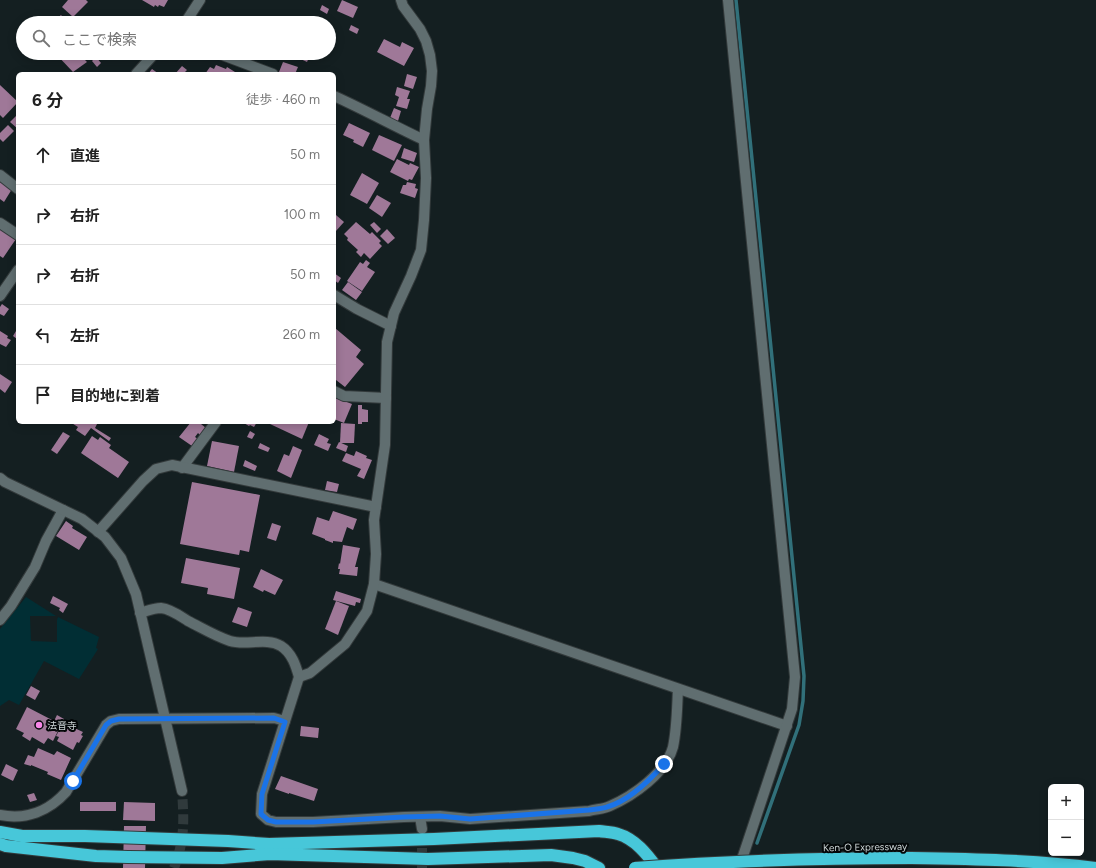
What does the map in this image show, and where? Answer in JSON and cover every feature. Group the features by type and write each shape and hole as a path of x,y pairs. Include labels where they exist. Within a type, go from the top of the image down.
{"highway":[{"path":"0,832 22,836 92,836 269,844 434,839 599,831 618,834 638,845 650,857 657,868"},
{"path":"2,846 96,856 128,857 222,858 270,854 428,860 551,855 585,861 599,868"},
{"name":"Ken-O Expressway","path":"635,868 787,860 881,858 973,859 1066,864 1096,868"}],"street":[{"path":"190,16 200,0"},
{"path":"299,677 310,673 345,644 367,611 374,584 376,554 374,520 385,445 387,342 394,313 421,250 426,178 424,140 432,71 426,41 420,29 403,6 401,0"},
{"path":"728,0 795,677 792,709 787,726 738,868"},
{"path":"138,72 149,60"},
{"path":"236,60 268,72"},
{"path":"336,97 424,140"},
{"path":"0,175 16,187"},
{"path":"0,223 16,234"},
{"path":"0,296 16,273"},
{"path":"336,296 357,309 391,326"},
{"path":"336,392 344,396 386,398"},
{"path":"182,468 215,424"},
{"path":"98,532 143,481 156,469 172,465 376,507"},
{"path":"0,478 5,482 82,519 105,537 121,558 136,594 182,791"},
{"path":"0,620 11,606 35,567 46,541 63,510"},
{"path":"374,584 787,726"},
{"path":"140,613 151,609 161,608 231,641 241,643 267,642 281,646 293,659 299,677 262,794 261,814 268,820 276,822 313,822 440,816 470,819 589,810 608,807 632,794 651,779 664,764 672,748 676,726 678,689"},
{"path":"0,815 22,816 36,814 58,801 66,792 106,725 111,721 119,719 164,718 274,718 285,722"},
{"path":"420,817 422,829"}],"shaded area":[{"path":"26,597 56,616 30,616 31,641 57,642 58,617 99,637 96,648 98,649 79,679 44,661 19,705 9,700 0,706 0,629"}],"building":[{"path":"68,0 86,0 88,2 74,16 72,16 62,7"},
{"path":"142,0 168,0 164,7 159,5 158,7 155,5 154,7"},
{"path":"342,0 358,7 353,18 337,11"},
{"path":"322,5 329,9 327,14 320,10"},
{"path":"351,25 359,29 357,34 349,30"},
{"path":"384,39 400,47 402,42 414,48 404,66 377,52"},
{"path":"62,60 85,60 87,62 73,72"},
{"path":"98,60 101,63 97,67 92,61"},
{"path":"283,62 298,67 296,72 279,72"},
{"path":"216,65 226,69 227,67 235,72 206,72 210,67 214,69"},
{"path":"182,66 187,70 185,72 177,72"},
{"path":"407,74 417,77 413,89 404,86"},
{"path":"0,85 16,100 16,104 3,118 0,115"},
{"path":"397,87 410,91 407,99 410,99 407,109 396,106 399,97 395,95"},
{"path":"394,108 401,111 398,121 390,118"},
{"path":"16,116 16,127 10,122"},
{"path":"349,123 370,133 363,147 353,142 354,140 343,135"},
{"path":"8,125 14,131 3,142 0,139 0,133"},
{"path":"379,135 402,145 394,161 372,150"},
{"path":"404,148 417,153 414,162 401,158"},
{"path":"397,159 409,165 410,163 419,167 412,180 409,179 408,181 390,172"},
{"path":"362,173 379,183 367,204 350,195"},
{"path":"0,182 12,189 4,202 0,199"},
{"path":"407,182 416,184 415,188 418,189 415,198 400,193 403,185 406,185"},
{"path":"377,195 391,203 382,217 369,208"},
{"path":"336,215 344,222 336,231"},
{"path":"356,222 370,234 372,232 381,241 379,243 382,246 370,259 364,253 361,257 356,252 358,250 347,240 348,238 344,234"},
{"path":"374,222 381,229 377,233 370,225"},
{"path":"0,227 16,239 3,258 0,256"},
{"path":"387,229 395,238 388,244 380,236"},
{"path":"366,260 370,263 367,267 375,272 362,291 347,281 360,262 363,264"},
{"path":"336,274 341,278 338,283 336,282"},
{"path":"348,282 362,292 356,300 342,290"},
{"path":"2,304 9,309 4,316 0,314 0,307"},
{"path":"336,329 361,350 356,357 364,364 345,387 336,380"},
{"path":"0,331 11,340 6,347 0,344"},
{"path":"16,331 16,338 13,336"},
{"path":"0,374 12,382 5,393 0,389"},
{"path":"336,398 352,404 344,423 336,420"},
{"path":"358,405 362,405 362,409 368,410 368,422 358,424"},
{"path":"341,423 355,424 354,443 340,443"},
{"path":"73,424 97,424 95,428 111,438 109,441 91,428 85,436 76,430 78,427"},
{"path":"189,424 201,424 206,428 200,435 198,433 195,437 198,439 192,446 179,437"},
{"path":"246,424 256,424 254,427"},
{"path":"270,424 308,424 302,439"},
{"path":"250,431 255,434 252,439 247,437"},
{"path":"63,432 70,436 57,454 51,450"},
{"path":"319,434 329,439 327,443 331,444 328,451 314,445"},
{"path":"92,436 98,440 100,437 111,445 109,448 129,462 118,478 81,453"},
{"path":"212,441 239,446 234,472 207,466"},
{"path":"339,442 348,446 346,452 336,448"},
{"path":"260,443 270,448 268,452 258,448"},
{"path":"293,446 302,450 291,478 277,471 284,454 289,456"},
{"path":"356,451 372,460 364,479 357,476 361,469 342,461 346,453 354,456"},
{"path":"245,460 257,466 255,471 243,466"},
{"path":"327,481 339,484 337,492 325,490"},
{"path":"192,482 260,495 249,552 240,550 239,555 180,544"},
{"path":"333,511 357,519 353,530 347,527 342,542 333,541 333,543 312,534 317,517 329,521"},
{"path":"66,521 73,526 72,528 87,537 79,550 56,536"},
{"path":"272,523 281,526 276,541 267,538"},
{"path":"343,545 360,548 355,567 358,567 357,576 339,574 340,569 338,569"},
{"path":"186,558 240,568 234,599 207,594 208,588 181,583"},
{"path":"261,569 283,580 275,595 264,590 263,592 253,587"},
{"path":"336,591 361,599 360,603 356,602 355,606 333,600"},
{"path":"53,596 68,604 63,613 59,610 60,608 50,603"},
{"path":"336,601 349,606 338,635 325,629"},
{"path":"238,607 252,612 247,627 232,622"},
{"path":"31,686 40,691 35,700 26,695"},
{"name":"法音寺","path":"27,707 54,721 57,715 64,719 53,741 48,738 44,744 32,737 30,741 22,736 24,733 16,729"},
{"path":"64,725 83,732 81,735 83,736 79,743 77,742 73,750 57,741 59,737 56,736 61,727 62,728"},
{"path":"301,726 319,728 318,738 300,736"},
{"path":"38,748 54,755 57,751 71,758 61,780 47,774 48,772 31,765 24,764 28,755 34,757"},
{"path":"6,764 18,770 13,781 1,775"},
{"path":"281,776 318,789 314,801 275,789"},
{"path":"34,793 37,800 30,802 27,795"},
{"path":"80,802 116,802 116,811 80,811"},
{"path":"124,802 155,803 155,821 123,820"},
{"path":"124,826 146,826 145,868 123,868"}],"waterway":[{"path":"736,0 804,676 803,701 799,725 757,843"}],"tunnel":[{"path":"174,868 178,858 183,830 182,791"},
{"path":"422,833 422,868"}],"place":[{"name":"法音寺","path":"39,725"}],"route":[{"path":"73,781 106,725 111,721 119,719 274,718 285,722 262,794 260,807 261,814 268,820 276,822 313,822 440,816 470,819 589,810 608,807 632,794 651,779 664,764"}]}
